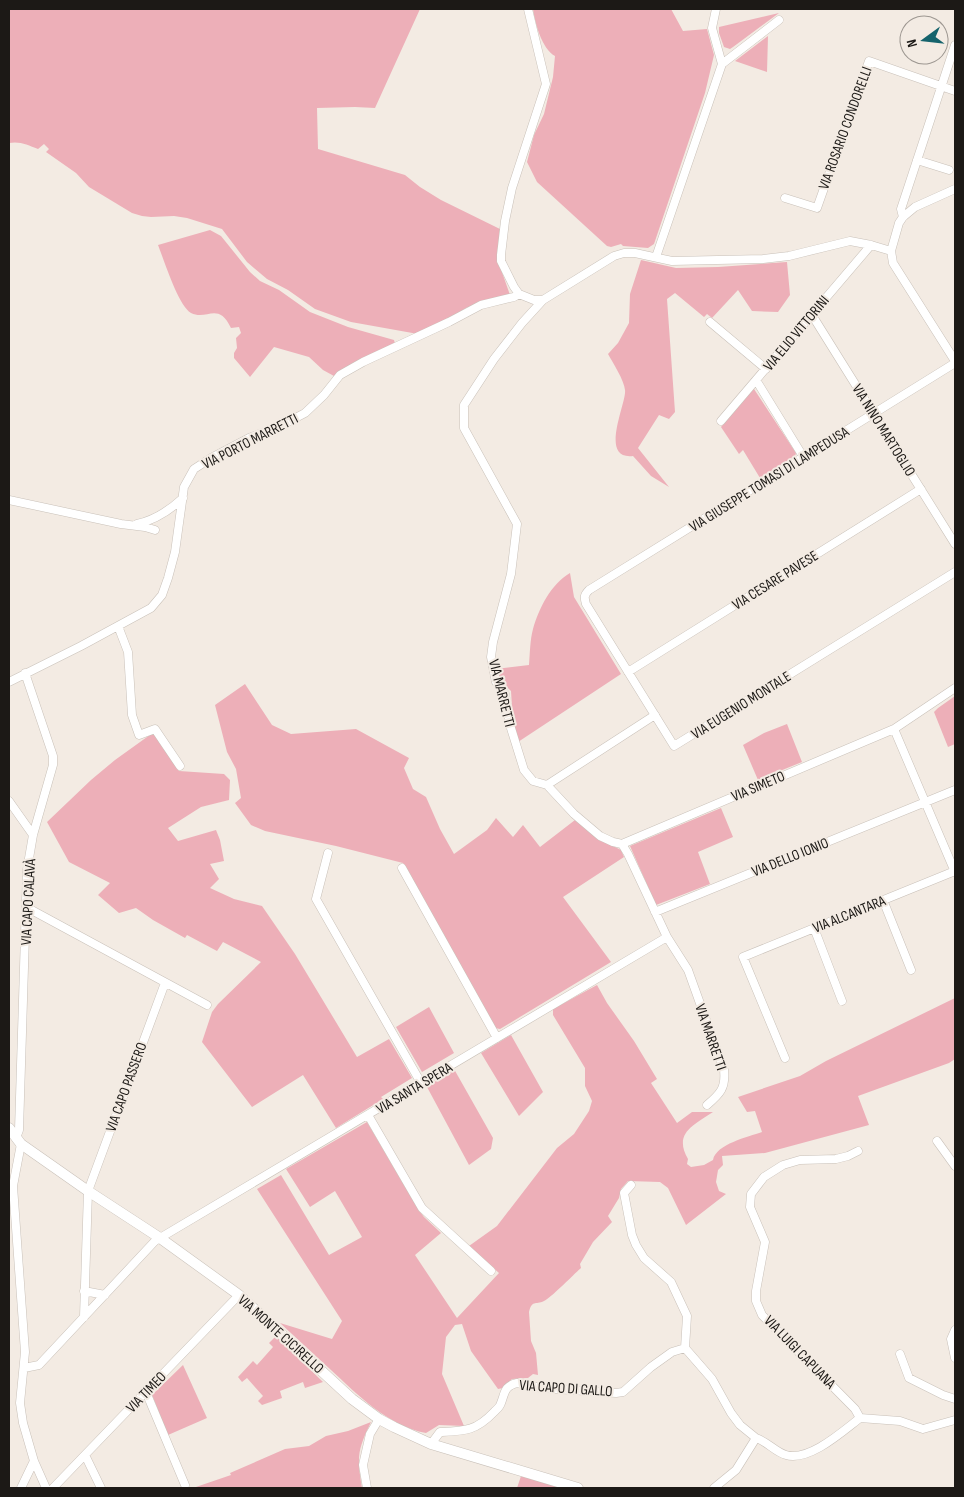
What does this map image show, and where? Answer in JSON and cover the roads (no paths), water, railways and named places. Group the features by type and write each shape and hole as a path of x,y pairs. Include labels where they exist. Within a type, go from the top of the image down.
{"street":[{"path":"528,9 546,84 512,188 501,261 519,294 534,300 543,300"},
{"path":"716,9 712,28 722,64"},
{"path":"656,257 722,64 779,20"},
{"path":"903,217 901,209 955,45"},
{"name":"VIA ROSARIO CONDORELLI","path":"785,198 817,208 869,60 942,86"},
{"path":"942,86 955,91"},
{"path":"917,160 949,170"},
{"path":"955,189 915,207 903,217 899,223 891,251 893,263 955,362"},
{"name":"VIA MARRETTI","path":"707,1105 723,1089 724,1070 688,970 655,912 628,854 622,844 600,836 574,814 547,785 533,781 524,770 510,725 505,694 496,682 491,657 493,642 511,574 518,524 464,428 464,405 494,359 543,300 614,256 624,253 635,253 672,262 763,259 789,256 850,241 891,251"},
{"name":"VIA ELIO VITTORINI","path":"721,421 871,245"},
{"name":"VIA PORTO MARRETTI","path":"9,682 151,608 162,595 175,552 184,487 194,470 211,458 249,438 306,413 340,375 363,362 481,305 519,294"},
{"name":"VIA NINO MARTOGLIO","path":"812,315 955,544"},
{"path":"710,322 766,369"},
{"name":"VIA GIUSEPPE TOMASI DI LAMPEDUSA","path":"584,597 589,590 804,458 955,362"},
{"path":"756,380 804,458"},
{"name":"VIA CESARE PAVESE","path":"628,672 921,489"},
{"path":"132,525 158,518 183,498"},
{"path":"9,500 155,530"},
{"name":"VIA EUGENIO MONTALE","path":"584,597 586,604 674,746 955,572"},
{"path":"118,626 128,652 132,715 139,735 156,729 180,766"},
{"name":"VIA CAPO CALAVÀ","path":"25,673 53,756 53,765 34,835 27,870 19,1141 13,1190 25,1352 20,1403 23,1423 34,1461 46,1488"},
{"name":"VIA SIMETO","path":"622,844 894,729 955,688"},
{"path":"547,785 655,715"},
{"path":"894,729 955,871"},
{"name":"VIA DELLO IONIO","path":"655,912 955,790"},
{"path":"9,801 34,835"},
{"path":"328,853 316,899 421,1084"},
{"path":"402,868 497,1038"},
{"name":"VIA ALCANTARA","path":"785,1058 743,957 955,871"},
{"path":"883,900 911,970"},
{"path":"26,907 207,1005"},
{"path":"814,928 842,1001"},
{"name":"VIA SANTA SPERA","path":"24,1368 39,1365 155,1241 668,937"},
{"name":"VIA CAPO PASSERO","path":"84,1317 88,1191 165,983"},
{"path":"368,1115 422,1208 491,1271"},
{"name":"VIA MONTE CICIRELLO","path":"9,1128 19,1141 239,1295 352,1399 379,1419 432,1444 578,1488"},
{"path":"937,1141 955,1166"},
{"name":"VIA LUIGI CAPUANA","path":"858,1151 836,1160 800,1160 784,1165 764,1177 751,1194 750,1207 765,1242 756,1291 756,1302 762,1315 855,1409 860,1418"},
{"path":"631,1185 624,1193 632,1235 644,1258 671,1282 687,1316 685,1348 712,1379 740,1425 756,1438 764,1440 780,1453 794,1457 812,1452 860,1418 900,1422 924,1429 955,1420"},
{"path":"84,1291 105,1296"},
{"name":"VIA TIMEO","path":"53,1488 239,1295"},
{"path":"955,1330 951,1339 955,1358"},
{"name":"VIA CAPO DI GALLO","path":"432,1444 440,1432 465,1431 477,1427 501,1405 503,1395 509,1386 513,1384 517,1383 541,1388 623,1392 651,1367 672,1352 685,1348"},
{"path":"900,1354 909,1378 955,1399"},
{"path":"146,1392 185,1485"},
{"path":"367,1488 363,1465 370,1434 379,1419"},
{"path":"714,1488 736,1470 756,1438"},
{"path":"85,1455 101,1488"},
{"path":"21,1488 34,1461"}]}
